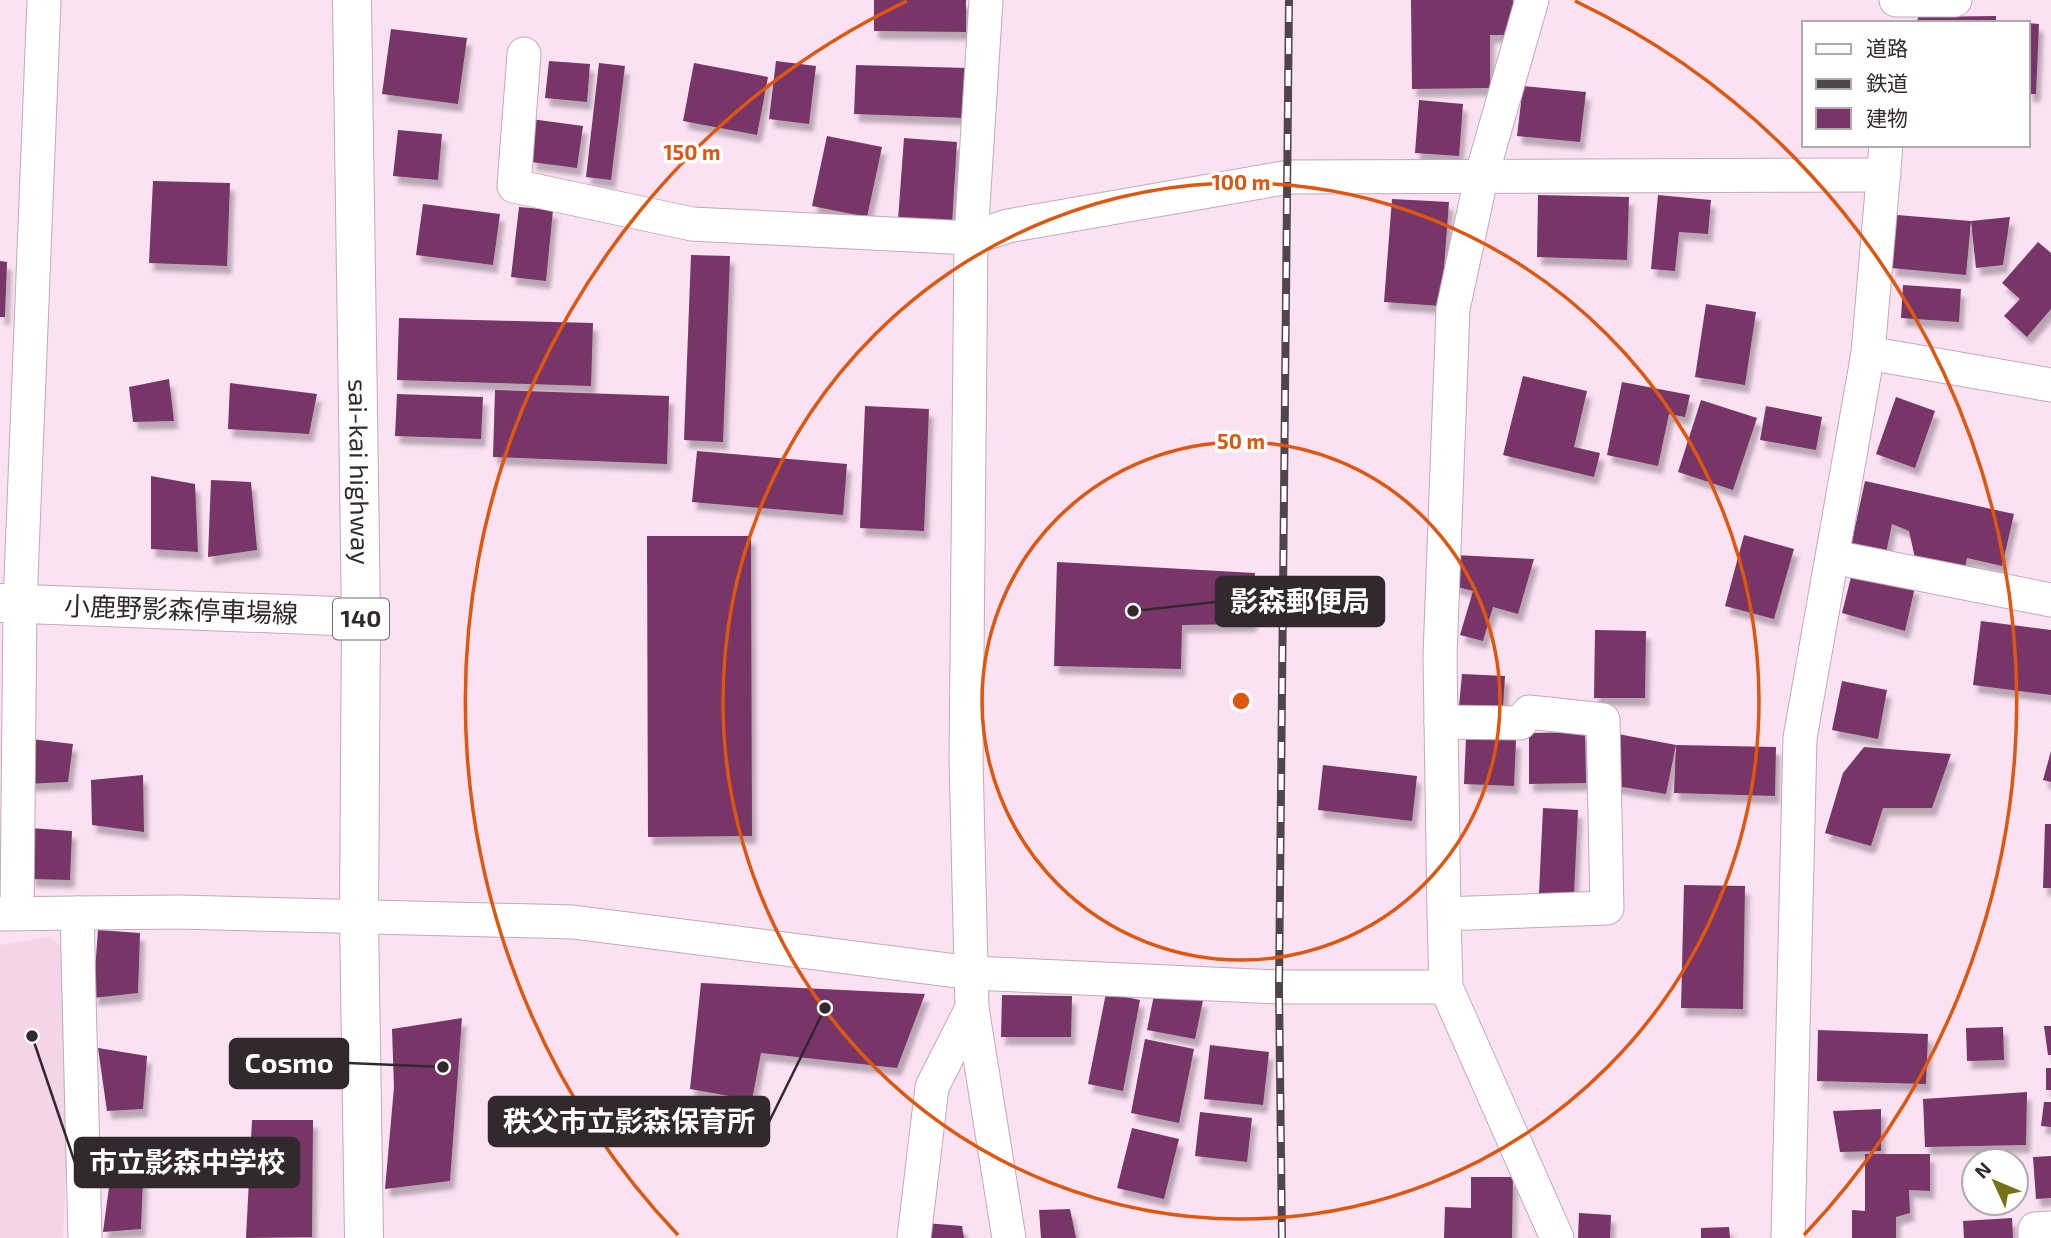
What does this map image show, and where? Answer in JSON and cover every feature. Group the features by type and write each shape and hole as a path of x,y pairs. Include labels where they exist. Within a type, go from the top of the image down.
{"main road":[{"name":"sai-kai highway","path":"352,0 361,617 359,919 363,1238"},
{"name":"小鹿野影森停車場線","path":"10,604 361,617"}],"street":[{"path":"44,0 10,604 8,914 180,912 610,925 972,973 1279,986 1446,987"},
{"path":"986,0 971,238 966,760 972,1008 1009,1238"},
{"path":"1532,0 1482,174 1453,309 1440,656 1444,914 1446,987 1558,1238"},
{"path":"1895,21 1896,0 1955,0"},
{"path":"524,54 514,186 692,224 971,238 1008,226 1289,177 1482,174 1885,160 1868,353 1800,738 1788,1238"},
{"path":"1868,353 2051,386"},
{"path":"1833,557 2051,600"},
{"path":"1441,722 1520,723 1529,712 1603,720 1607,908 1444,914"},
{"path":"77,913 85,1238"},
{"path":"914,1238 932,1087 972,1008"},
{"path":"2035,1238 2035,1229 2051,1228"}],"shaded area":[{"path":"50,937 61,947 68,1126 63,1238 0,1238 0,945"}],"building":[{"path":"874,0 966,0 966,32 874,31"},
{"path":"1411,0 1513,0 1513,35 1490,35 1490,88 1412,89"},
{"path":"1996,16 1996,21 1917,21 1918,17"},
{"path":"2030,23 2039,24 2036,94 2030,94"},
{"path":"391,29 467,38 458,104 382,94"},
{"path":"549,61 590,64 587,102 545,98"},
{"path":"776,61 816,66 809,124 769,119"},
{"path":"599,63 625,66 611,180 586,177"},
{"path":"694,63 768,77 757,135 683,121"},
{"path":"856,65 967,68 965,118 854,114"},
{"path":"1523,86 1586,92 1580,142 1517,136"},
{"path":"1419,100 1463,104 1459,156 1415,153"},
{"path":"531,119 583,126 577,168 531,162 535,137 529,137"},
{"path":"398,130 442,134 438,180 393,176"},
{"path":"827,136 882,147 867,217 812,206"},
{"path":"904,138 957,142 952,224 898,220"},
{"path":"153,181 230,183 227,266 149,263"},
{"path":"1538,195 1629,197 1627,260 1537,257"},
{"path":"1658,195 1711,200 1708,234 1679,232 1675,271 1651,269"},
{"path":"1392,199 1449,202 1441,306 1384,302"},
{"path":"423,204 500,214 493,265 416,255"},
{"path":"519,207 553,210 546,281 511,277"},
{"path":"1897,215 1971,221 1966,275 1891,268"},
{"path":"2010,217 2003,265 1976,268 1971,221"},
{"path":"2038,242 2051,253 2051,309 2027,337 2004,316 2020,299 2002,283"},
{"path":"691,255 730,256 723,442 684,440"},
{"path":"0,261 7,262 5,317 0,317"},
{"path":"1903,285 1961,289 1959,322 1901,318"},
{"path":"1706,304 1756,312 1745,385 1695,377"},
{"path":"399,318 593,323 591,386 397,380"},
{"path":"1523,376 1587,391 1574,447 1600,453 1594,477 1503,455"},
{"path":"169,379 174,421 133,422 129,387"},
{"path":"1622,382 1690,395 1685,417 1669,414 1658,466 1607,455"},
{"path":"230,383 317,394 309,434 228,429"},
{"path":"495,390 669,396 667,464 493,457"},
{"path":"397,394 483,397 481,439 395,436"},
{"path":"1896,397 1935,411 1915,468 1876,454"},
{"path":"1701,400 1757,418 1733,490 1678,472"},
{"path":"865,406 929,409 924,531 860,528"},
{"path":"1766,406 1822,417 1816,450 1760,440"},
{"path":"697,451 847,464 843,515 692,502"},
{"path":"151,476 195,484 198,552 151,549"},
{"path":"211,480 251,482 257,550 208,557"},
{"path":"1865,481 2014,514 2002,566 1967,558 1962,582 1915,558 1909,531 1892,524 1885,558 1850,550"},
{"path":"1744,535 1794,549 1774,619 1725,606"},
{"path":"647,536 751,536 752,836 648,837"},
{"path":"1455,555 1534,559 1518,614 1493,607 1483,641 1460,635 1473,591 1454,586"},
{"path":"1057,562 1255,573 1252,624 1182,625 1181,669 1054,666"},
{"path":"1852,573 1915,587 1905,631 1842,613"},
{"path":"1981,621 2051,630 2051,695 1973,685"},
{"path":"1595,630 1646,631 1645,698 1594,698"},
{"path":"1462,674 1505,676 1503,708 1459,706"},
{"path":"1842,681 1887,690 1878,739 1832,730"},
{"path":"1585,732 1586,783 1529,784 1529,733"},
{"path":"1618,734 1676,745 1666,794 1610,785"},
{"path":"1466,738 1516,740 1514,786 1464,784"},
{"path":"31,739 73,744 68,782 27,784"},
{"path":"1676,745 1776,747 1775,796 1674,793"},
{"path":"1864,747 1951,754 1932,808 1883,808 1871,846 1825,833 1843,773"},
{"path":"2051,751 2051,782 2043,780"},
{"path":"1323,765 1417,776 1412,821 1318,810"},
{"path":"143,775 144,832 92,825 91,780"},
{"path":"1543,808 1578,810 1574,894 1539,893"},
{"path":"2045,824 2051,824 2051,888 2043,888"},
{"path":"30,828 72,831 70,880 31,879"},
{"path":"1684,885 1745,886 1743,1009 1681,1008"},
{"path":"98,930 140,933 138,993 93,998"},
{"path":"701,983 925,994 897,1068 761,1053 752,1100 690,1089"},
{"path":"1155,990 1203,1000 1195,1039 1147,1030"},
{"path":"1106,993 1140,1000 1123,1091 1088,1084"},
{"path":"1002,995 1072,996 1071,1037 1001,1037"},
{"path":"462,1018 450,1181 385,1189 394,1087 392,1029"},
{"path":"2044,1026 2051,1026 2051,1055 2048,1055"},
{"path":"2003,1027 2004,1060 1967,1061 1966,1028"},
{"path":"1818,1030 1928,1034 1926,1084 1817,1081"},
{"path":"1145,1039 1194,1049 1179,1123 1131,1113"},
{"path":"1210,1045 1269,1052 1263,1105 1204,1099"},
{"path":"98,1048 147,1056 143,1109 107,1111"},
{"path":"2046,1068 2051,1068 2051,1090 2046,1090"},
{"path":"2027,1092 2026,1145 1925,1147 1923,1099"},
{"path":"2044,1102 2051,1102 2051,1127 2041,1126"},
{"path":"1881,1109 1881,1151 1840,1152 1833,1111"},
{"path":"1200,1112 1252,1118 1247,1162 1195,1156"},
{"path":"252,1120 313,1120 312,1237 246,1238"},
{"path":"1132,1128 1179,1139 1164,1199 1117,1188"},
{"path":"1865,1154 1930,1154 1930,1191 1909,1190 1910,1213 1896,1217 1896,1238 1852,1238 1852,1210 1865,1211"},
{"path":"2051,1156 2051,1198 2036,1199 2033,1157"},
{"path":"143,1176 141,1229 103,1232 110,1180"},
{"path":"1471,1177 1513,1177 1512,1238 1444,1238 1445,1207 1471,1208"},
{"path":"1070,1209 1076,1238 1041,1238 1039,1210"},
{"path":"1579,1213 1611,1215 1610,1238 1578,1238"},
{"path":"2012,1218 2013,1238 1964,1238 1963,1221"},
{"path":"926,1223 962,1226 964,1238 928,1238"},
{"path":"1729,1227 1730,1238 1701,1238 1701,1228"}],"railway":[{"path":"1282,1238 1279,987 1289,0"}],"place":[{"name":"影森郵便局","path":"1133,611"},
{"name":"秩父市立影森保育所","path":"825,1008"},
{"name":"市立影森中学校","path":"32,1036"},
{"name":"Cosmo","path":"443,1067"}]}
